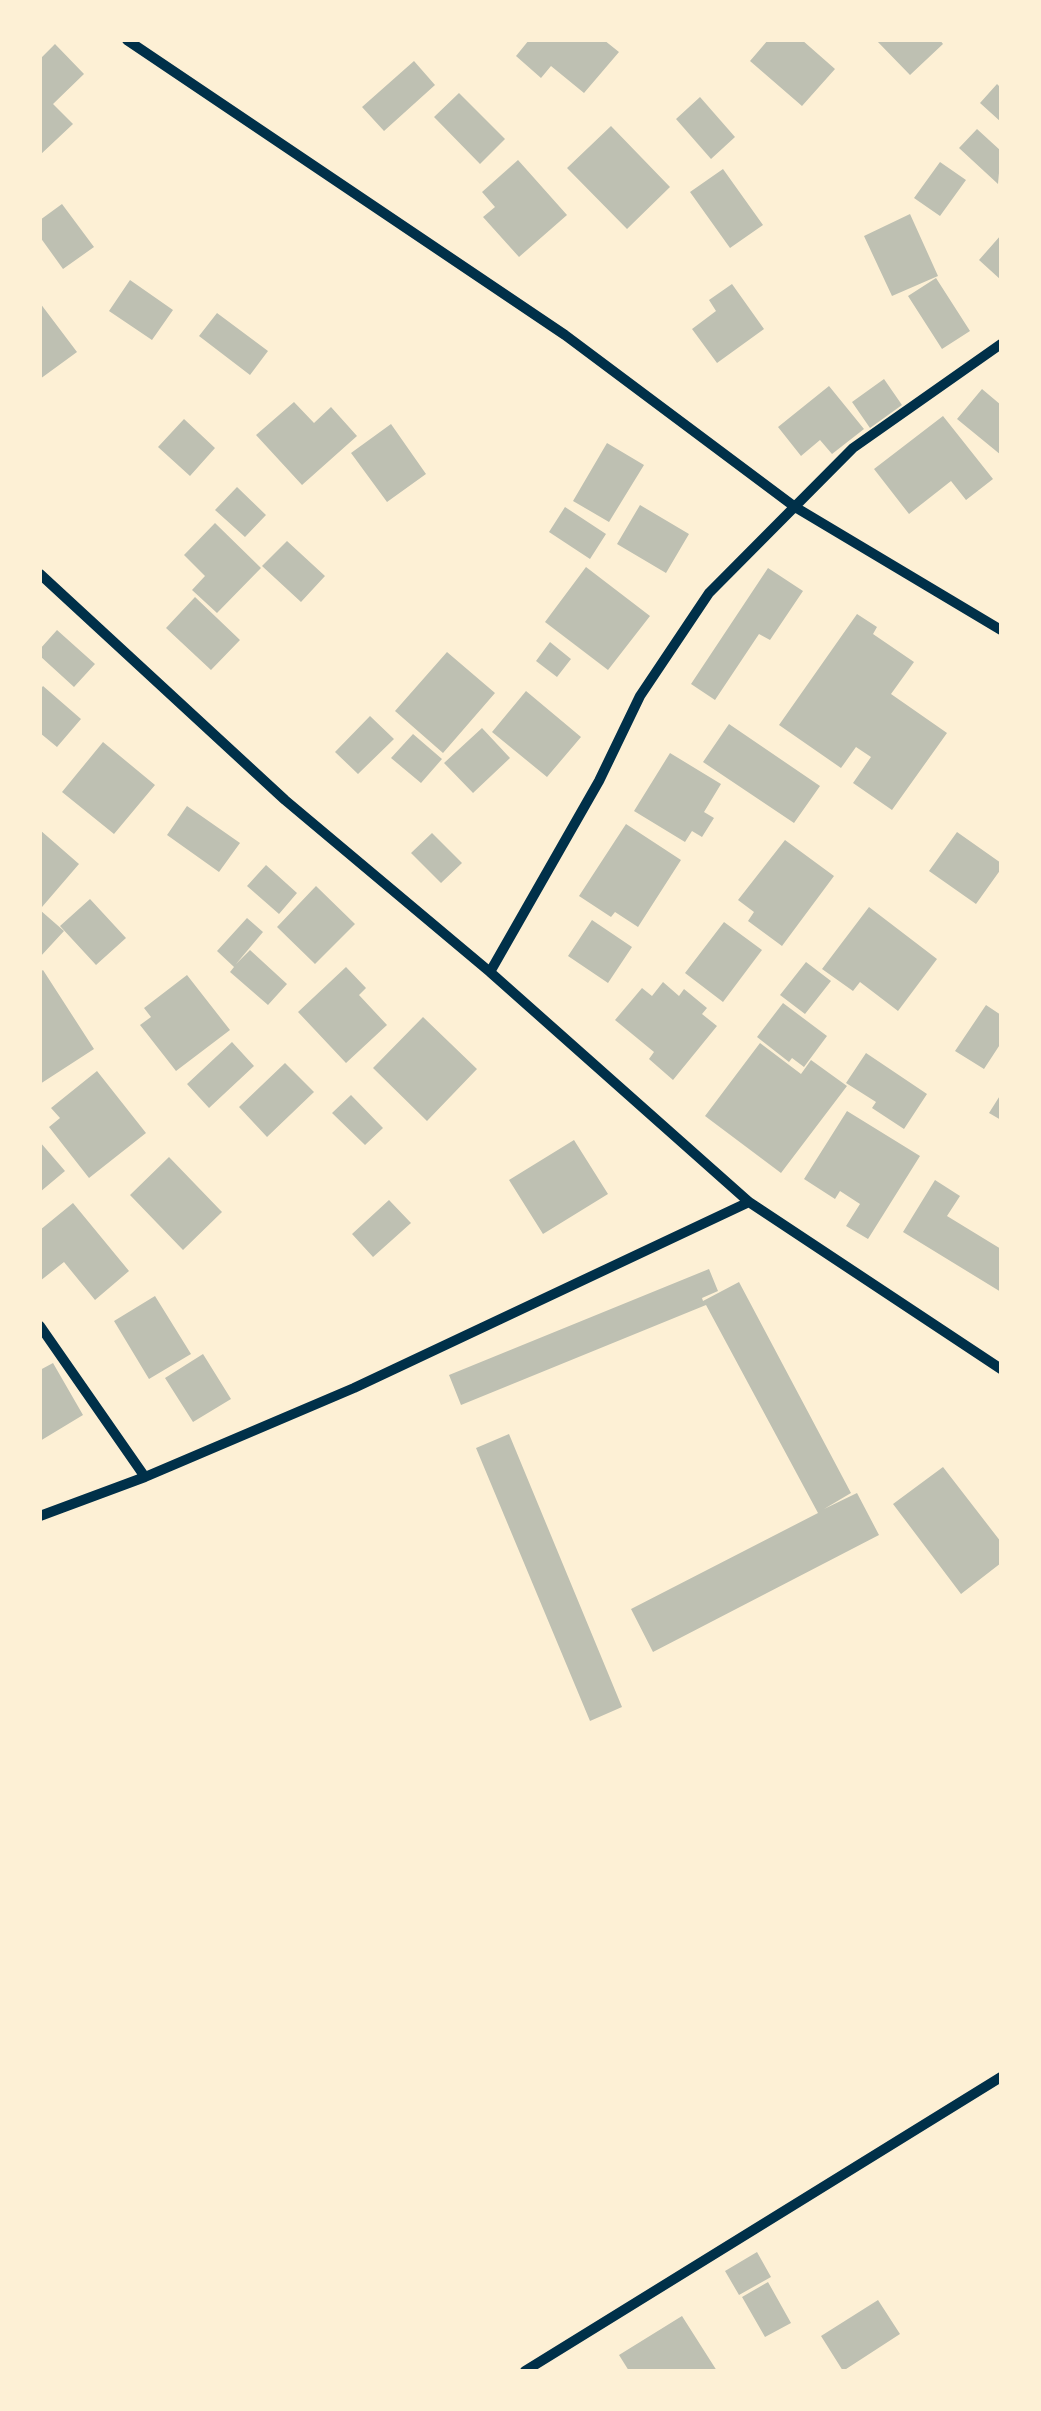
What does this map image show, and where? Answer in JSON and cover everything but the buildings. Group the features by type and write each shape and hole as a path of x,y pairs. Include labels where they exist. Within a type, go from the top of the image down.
{"street":[{"path":"127,40 565,335 795,507 1001,630"},
{"path":"490,972 599,780 640,696 710,593 854,448 1001,344"},
{"path":"40,574 285,800 490,972 749,1202 1001,1369"},
{"path":"40,1516 145,1477 354,1388 749,1202"},
{"path":"40,1326 145,1477"},
{"path":"525,2371 1001,2077"}]}
